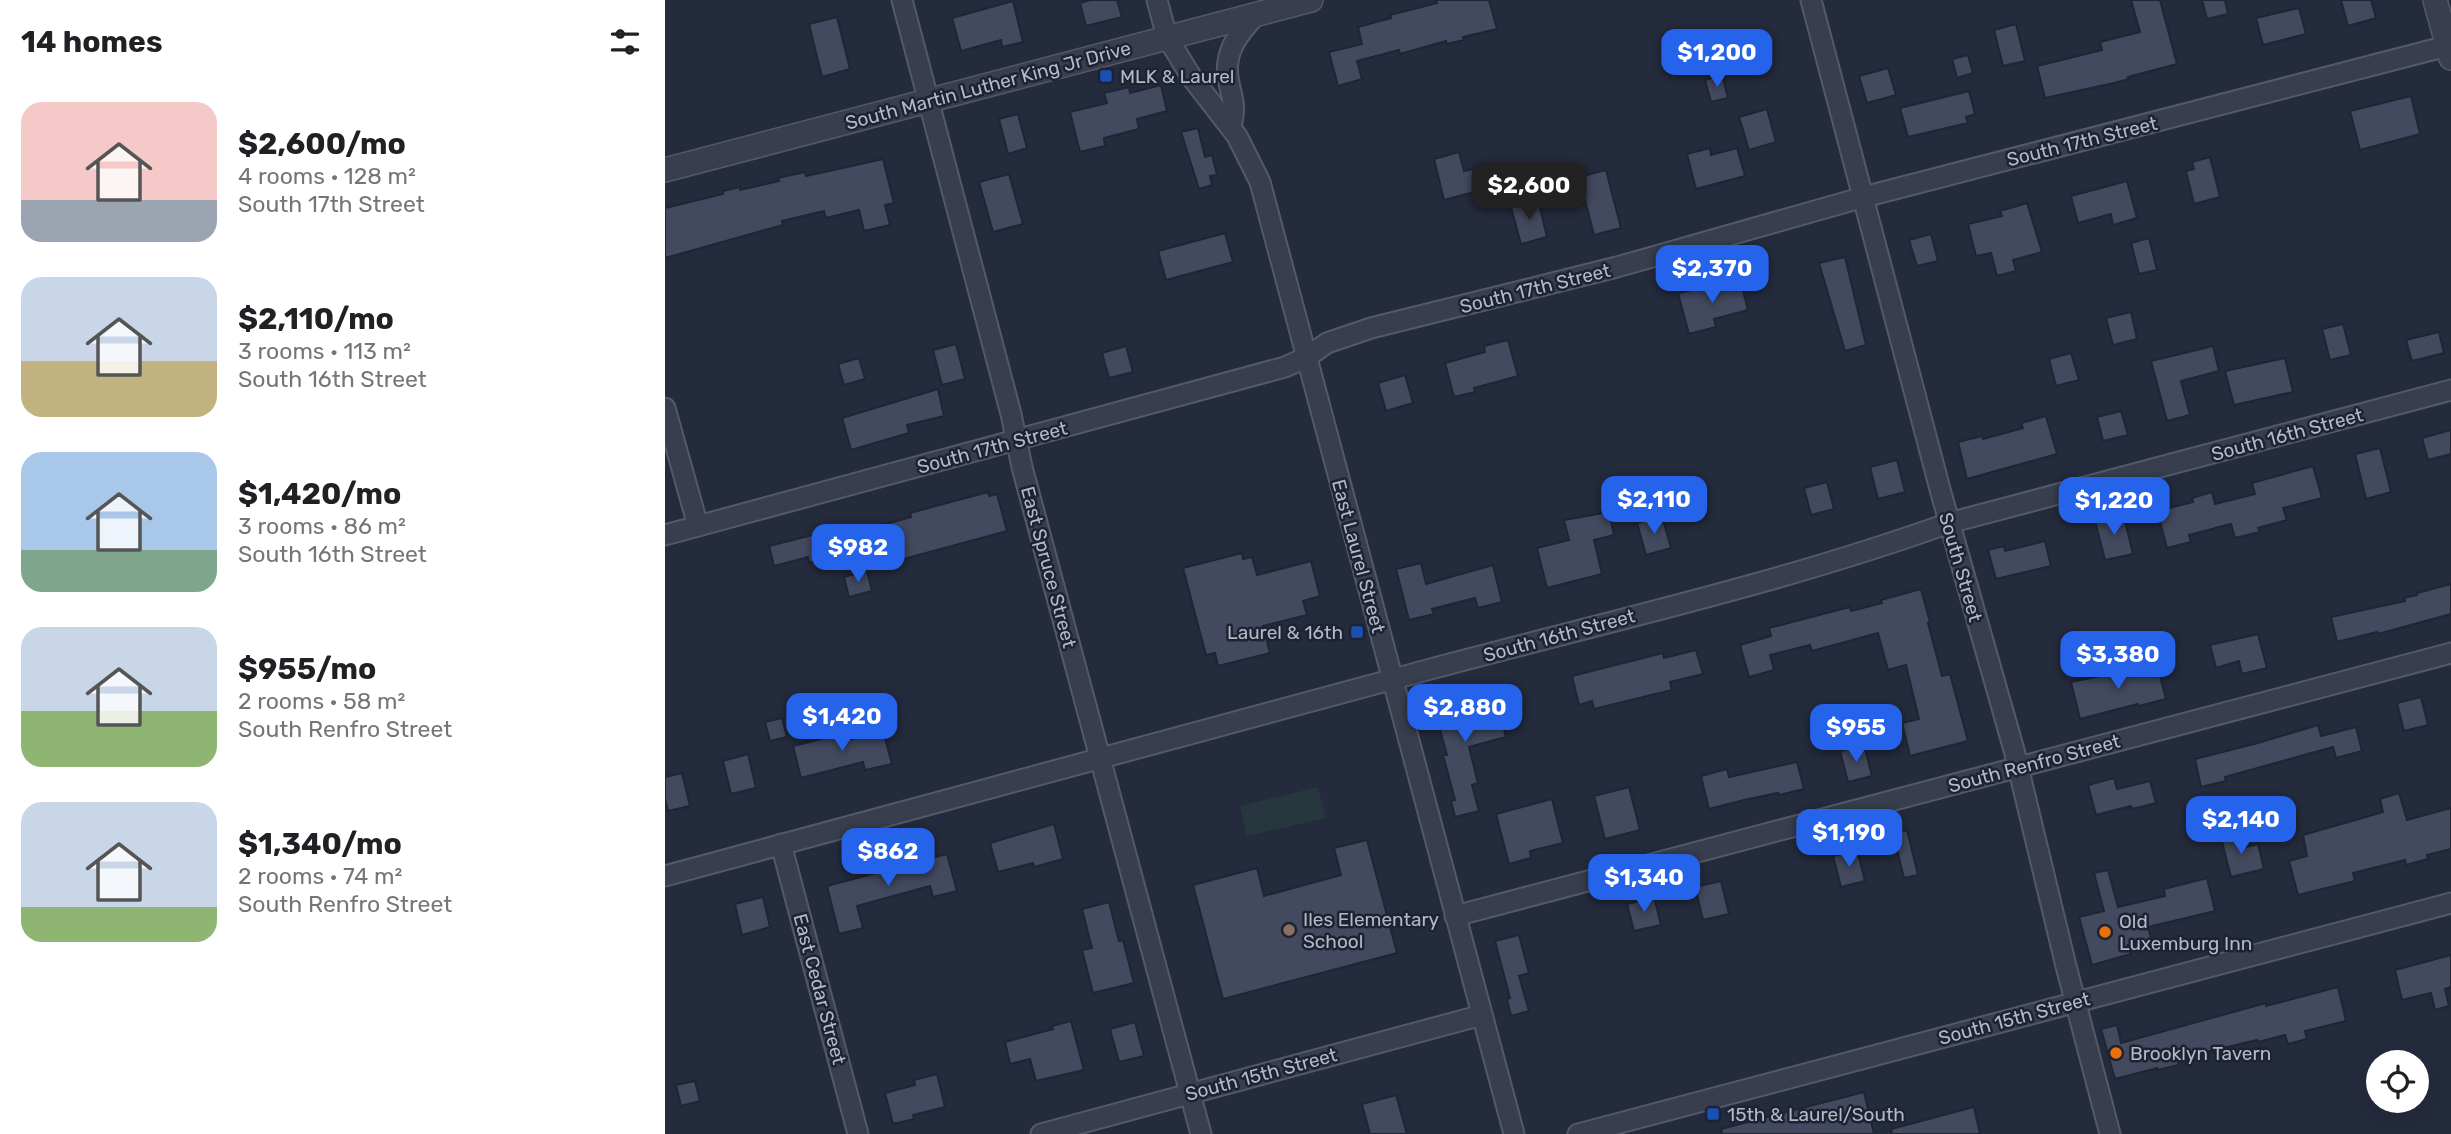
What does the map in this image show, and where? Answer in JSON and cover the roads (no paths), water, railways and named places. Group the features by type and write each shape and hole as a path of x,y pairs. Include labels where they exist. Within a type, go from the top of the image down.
{"street":[{"name":"East Spruce Street","path":"902,0 1022,467 1201,1134"},
{"name":"East Laurel Street","path":"1157,0 1167,37 1192,78 1231,126 1259,181 1514,1134"},
{"name":"South Martin Luther King Jr Drive","path":"665,170 1311,0"},
{"name":"South Street","path":"1811,0 1949,523 2018,768 2110,1134"},
{"path":"2435,0 2450,50"},
{"path":"1231,126 1236,107 1228,80 1230,51 1236,36 1257,14"},
{"name":"South 17th Street","path":"665,535 1285,367 1307,357 1327,343 1371,328 1617,267 1864,197 2450,50"},
{"name":"South 16th Street","path":"665,876 1392,679 1816,568 1949,523 2451,390"},
{"path":"665,408 698,526"},
{"name":"South Renfro Street","path":"1455,916 2451,653"},
{"name":"East Cedar Street","path":"781,844 858,1134"},
{"name":"South 15th Street","path":"1578,1134 2451,903"},
{"name":"South 15th Street","path":"1041,1134 1482,1015"}],"place":[{"name":"MLK & Laurel","path":"1106,76"},
{"name":"Laurel & 16th","path":"1357,632"},
{"name":"Iles Elementary School","path":"1289,930"},
{"name":"Old Luxemburg Inn","path":"2105,932"},
{"name":"Brooklyn Tavern","path":"2116,1053"},
{"name":"15th & Laurel/South","path":"1713,1114"}]}
